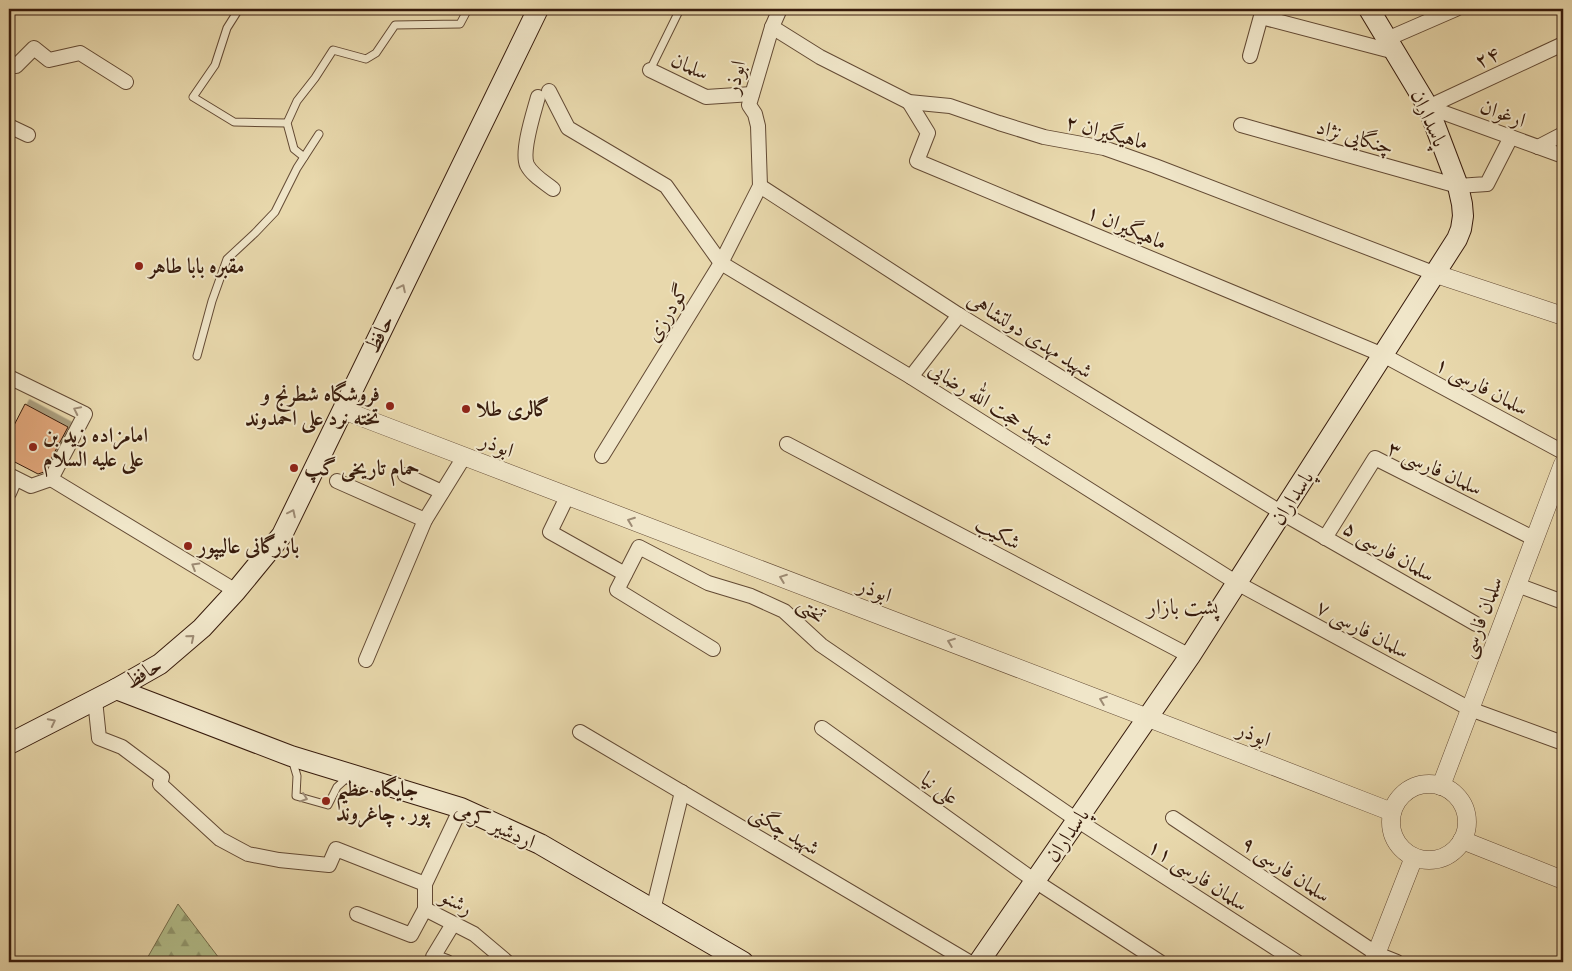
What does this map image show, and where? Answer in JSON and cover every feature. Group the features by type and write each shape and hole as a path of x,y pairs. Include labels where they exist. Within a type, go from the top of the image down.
{"main road":[{"name":"حافظ","path":"9,744 160,664 202,628 236,591 282,535 538,9"},
{"name":"پاسداران","path":"980,962 1190,656 1457,239 1463,216 1458,186 1428,107 1369,9"},
{"name":"اردشیر کرمی","path":"116,689 291,756 461,808 540,844 743,962"}],"street":[{"name":"ابوذر","path":"760,186 758,126 755,114 749,105 772,27 780,9"},
{"path":"1250,56 1262,13 1391,45 1456,9"},
{"name":"ماهیگیران ۲","path":"772,27 820,57 909,102 950,106 999,124 1044,137 1104,148 1436,274"},
{"name":"۲۴","path":"1428,107 1563,44"},
{"path":"9,63 16,66 34,48 49,60 80,53 126,82"},
{"name":"سلمان","path":"650,70 706,97 752,94"},
{"path":"553,189 536,176 527,164 527,140 544,94 568,128 666,186 722,264"},
{"name":"ماهیگیران ۱","path":"909,102 928,133 917,161 1383,356"},
{"name":"ارغوان","path":"1428,107 1563,156"},
{"path":"9,126 28,135"},
{"name":"چنگایی نژاد","path":"1241,126 1458,186 1487,184 1511,137"},
{"path":"1538,147 1563,134"},
{"name":"گودرزی","path":"602,456 722,264 760,186"},
{"name":"شهید مهدی دولتشاهی","path":"760,186 959,315 1282,514"},
{"name":"شهید حجت الله رضایی","path":"722,264 911,377 1237,584"},
{"path":"1436,274 1563,316"},
{"path":"911,377 959,315"},
{"name":"سلمان فارسی ۱","path":"1383,356 1563,452"},
{"path":"9,376 85,414 51,479 31,486 12,477 9,493"},
{"name":"ابوذر","path":"343,410 1392,812"},
{"name":"شکیب","path":"787,444 1190,656"},
{"path":"366,660 425,520 464,457"},
{"name":"سلمان فارسی ۳","path":"1325,538 1375,458 1535,539"},
{"name":"سلمان فارسی","path":"1441,786 1562,470"},
{"path":"405,475 442,492"},
{"path":"51,479 236,591"},
{"path":"336,481 425,520"},
{"path":"567,497 550,532 625,574"},
{"name":"سلمان فارسی ۵","path":"1282,514 1476,624"},
{"name":"تختی","path":"713,649 617,590 639,548 708,583 751,596 784,611 821,645 1077,820"},
{"name":"سلمان فارسی ۷","path":"1237,584 1470,709 1563,743"},
{"path":"1517,585 1563,602"},
{"path":"95,700 99,738 122,747 162,777 160,784 220,839 234,847 248,854 280,860 329,865 336,849 425,884"},
{"name":"علی نیا","path":"822,728 1035,881 1160,962"},
{"name":"شهید چگنی","path":"580,732 969,962"},
{"path":"1416,786 1441,786 1452,792 1461,802 1466,814 1466,828 1462,840 1456,849 1436,859 1425,860 1414,857 1404,851 1392,834 1390,823 1392,812 1397,801 1405,792 1416,786"},
{"path":"653,910 682,792"},
{"name":"رشنو","path":"461,808 425,884 425,909 474,934 506,962"},
{"name":"سلمان فارسی ۹","path":"1173,818 1375,958 1397,962"},
{"name":"سلمان فارسی ۱۱","path":"1077,820 1297,962"},
{"path":"1462,840 1563,880"},
{"path":"1375,958 1414,857"},
{"path":"356,914 411,935 425,909"},
{"path":"447,962 433,956 454,924"}],"lane":[{"path":"239,9 227,28 215,65 193,97 234,122 287,123"},
{"path":"304,157 294,149 287,123 296,101 315,78 333,50 366,58 376,53 396,25 460,24 468,9"},
{"name":"سلمان","path":"650,70 680,9"},
{"path":"197,356 212,300 228,259 275,212 304,157 319,134"},
{"path":"291,756 297,776 296,796 318,803 328,805 337,786 351,773"}],"green space":[{"path":"178,904 222,962 145,962"}],"building":[{"name":"امامزاده زید بن علی علیه السلام","path":"25,404 68,427 44,472 38,474 9,459 9,435"}],"place":[{"name":"مقبره بابا طاهر","path":"139,266"},
{"name":"فروشگاه شطرنج و تخته نرد علی احمدوند","path":"390,406"},
{"name":"گالری طلا","path":"466,409"},
{"name":"امامزاده زید بن علی علیه السلام","path":"33,447"},
{"name":"حمام تاریخی گپ","path":"294,468"},
{"name":"بازرگانی عالیپور","path":"188,546"},
{"name":"جایگاه عظیم پور . چاغروند","path":"326,801"}],"district":[{"name":"پشت بازار","path":"1183,606"}]}
